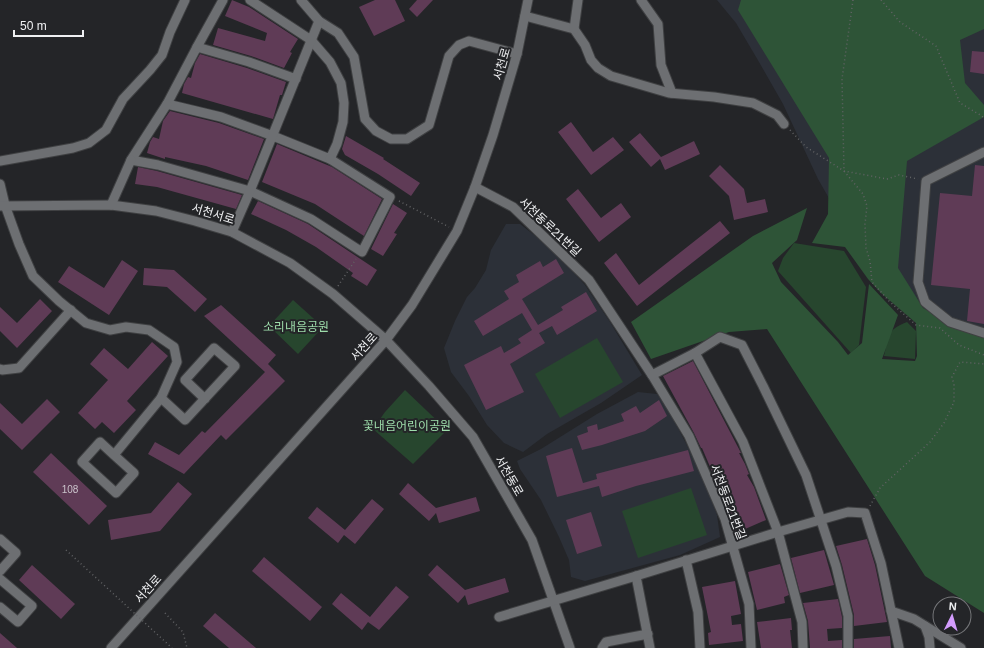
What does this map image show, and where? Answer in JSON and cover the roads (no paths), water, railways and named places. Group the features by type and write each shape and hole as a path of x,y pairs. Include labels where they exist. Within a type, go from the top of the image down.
{"street":[{"path":"0,161 74,148 89,143 106,130 123,99 162,55 170,32 185,0"},
{"path":"111,205 131,160 166,104 223,0"},
{"path":"250,0 311,40 330,62 342,83 344,102 343,122 337,144 330,159"},
{"path":"301,0 319,21 338,33 354,57 365,119 376,131 391,139 407,139 430,125 449,56 459,45 469,42 517,54"},
{"name":"서천로","path":"111,648 386,340 412,305 457,231 475,187 493,135 517,54 528,0"},
{"path":"574,29 578,0"},
{"path":"641,0 658,24 661,65 672,93"},
{"path":"525,16 574,29 585,45 591,60 598,68 611,76 672,93 753,103 777,115 784,124"},
{"path":"232,232 273,136 319,21"},
{"path":"196,47 249,62 296,79"},
{"path":"131,160 158,165 250,191 311,219 362,252 390,197 330,159 221,117 166,104"},
{"path":"984,152 926,181 918,282 925,302 950,322 984,333"},
{"path":"0,184 3,206 33,276 86,323 110,330 126,326 149,330 174,347 176,362 161,398 114,455"},
{"name":"서천동로21번길","path":"475,187 513,207 589,280 652,375 689,436 724,519 749,604 751,648"},
{"name":"서천서로","path":"3,206 111,205 156,211 232,232 290,263 333,294 386,340"},
{"path":"0,369 19,368 71,310"},
{"path":"652,375 695,353 720,337 742,346 806,474 836,566 848,616 848,648"},
{"name":"서천동로","path":"386,340 429,386 473,437 532,540 570,648"},
{"path":"161,398 185,420 205,399 235,366 214,348 185,380 205,399"},
{"path":"695,353 743,442 778,532 802,622 803,648"},
{"path":"100,442 114,455 134,473 116,492 82,462 100,442"},
{"path":"499,618 821,519 848,512 866,513 881,563 899,648"},
{"path":"0,539 16,553 0,571"},
{"path":"686,560 698,612 700,648"},
{"path":"636,576 650,648"},
{"path":"0,579 32,606 18,622 0,607"},
{"path":"892,611 914,619 961,648"},
{"path":"925,626 929,638 930,648"},
{"path":"602,648 606,642 648,634"}],"park label":[{"name":"소리내음공원","path":"296,327"},
{"name":"꽃내음어린이공원","path":"407,426"}]}
